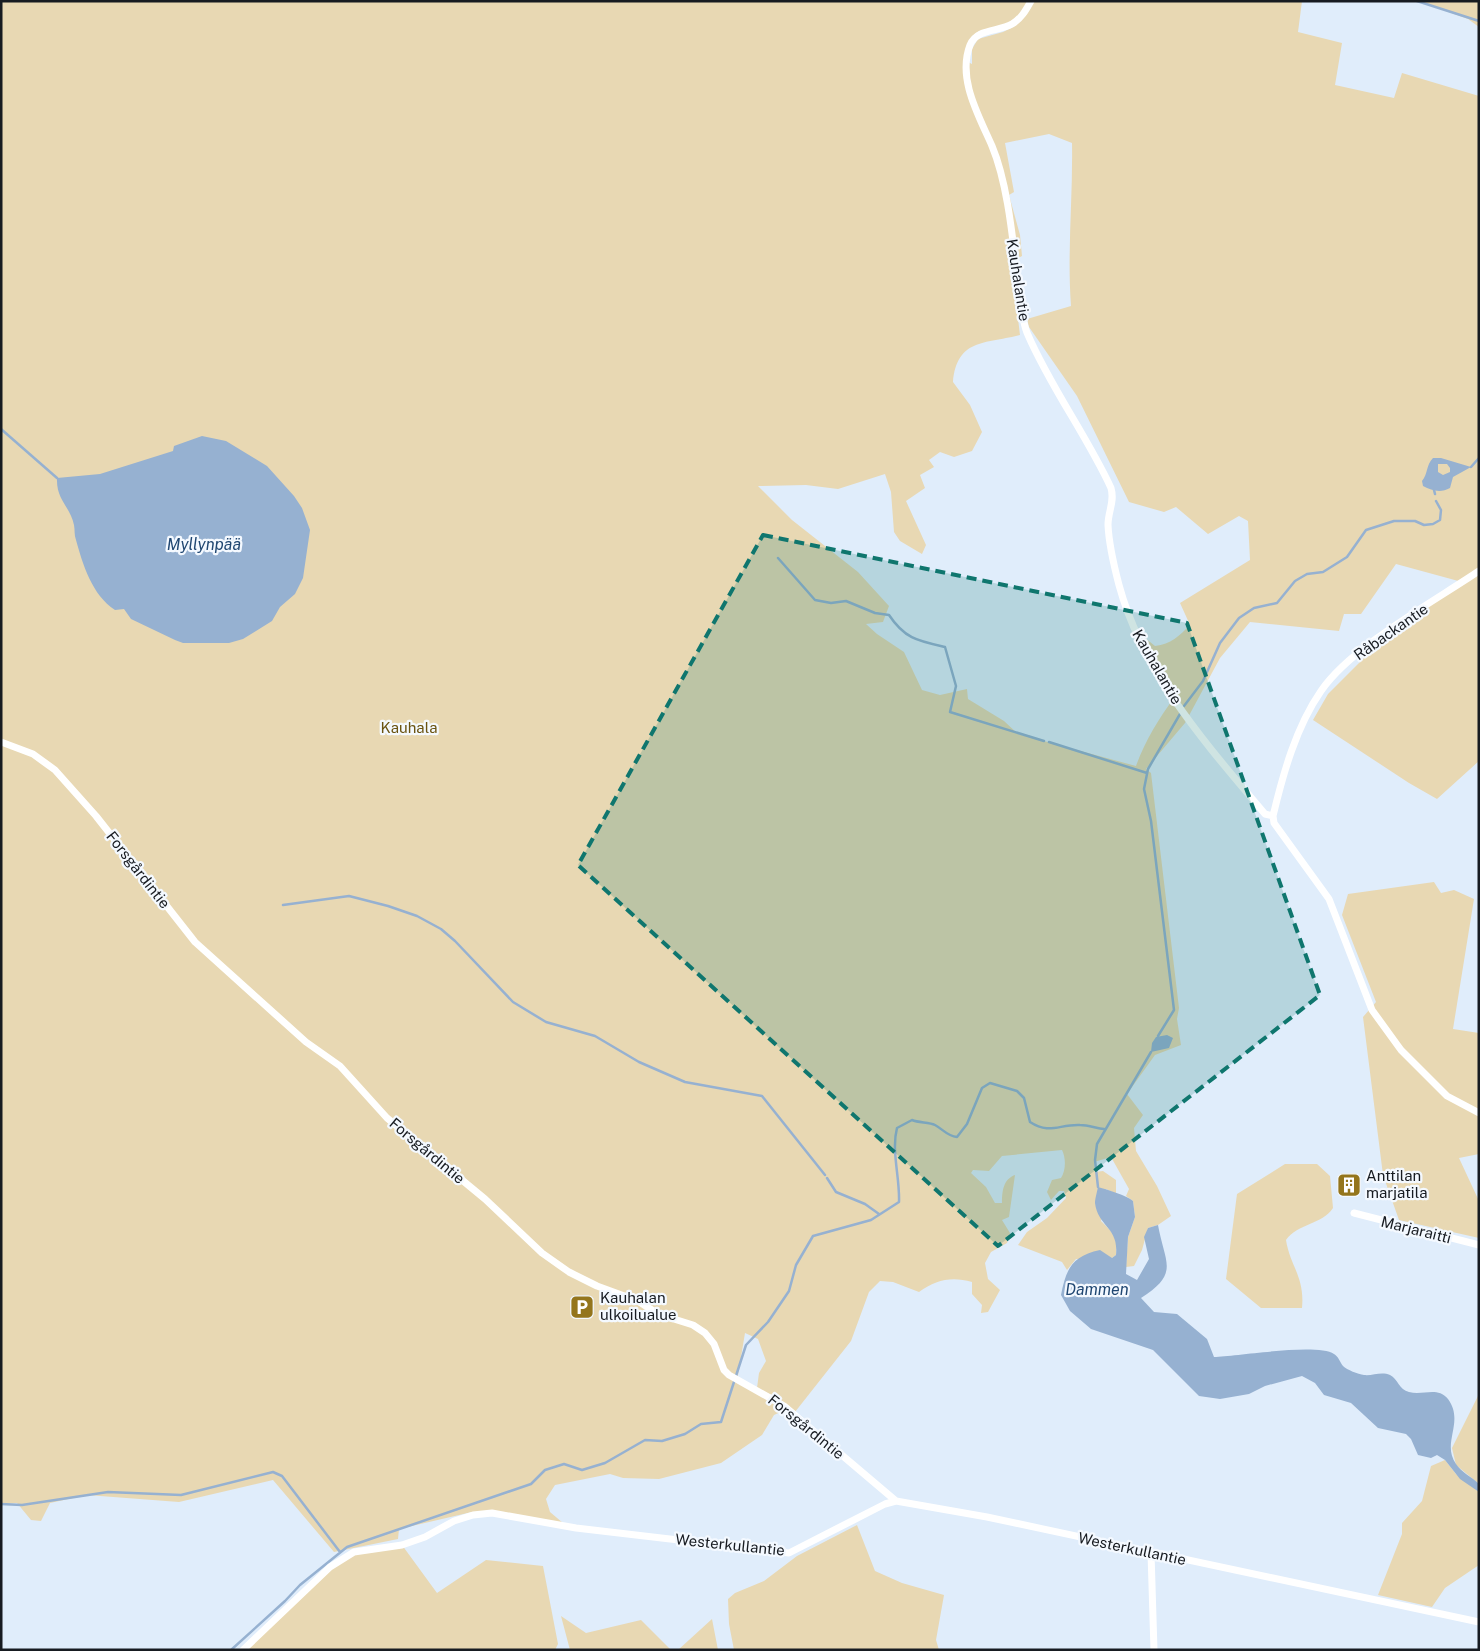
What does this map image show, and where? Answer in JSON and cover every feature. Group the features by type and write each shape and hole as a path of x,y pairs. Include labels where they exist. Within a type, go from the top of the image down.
{"street":[{"name":"Kauhalantie","path":"1031,1 1024,14 1014,24 980,34 975,38 969,49 967,72 974,107 994,152 1007,205 1026,329 1111,488 1114,501 1108,527 1115,570 1128,614 1140,643 1194,728 1265,814 1273,816 1274,823 1329,900 1372,1010 1401,1050 1447,1096 1479,1113"},
{"name":"Råbackantie","path":"1273,816 1301,726 1321,690 1366,647 1479,571"},
{"name":"Forsgårdintie","path":"1,742 42,759 55,770 96,816 194,942 306,1042 340,1066 387,1118 485,1199 542,1253 569,1272 598,1286 638,1301 658,1314 693,1325 705,1333 714,1344 724,1370 729,1375 784,1406 896,1501"},
{"name":"Marjaraitti","path":"1354,1214 1479,1245"},
{"name":"Westerkullantie","path":"243,1650 330,1567 354,1552 402,1545 426,1537 454,1521 473,1515 492,1513 576,1528 789,1553 885,1504 896,1501 987,1517 1479,1622"},
{"path":"1151,1553 1154,1650"}],"highlighted area":[{"path":"763,535 1187,623 1320,995 998,1246 578,865"}],"green space":[{"name":"Kauhala","path":"1,1 1028,1 1020,13 1009,23 1000,27 983,30 974,35 966,61 972,64 972,49 978,39 1003,32 1015,26 1034,1 1302,1 1298,32 1342,43 1335,85 1394,98 1402,73 1479,96 1479,761 1437,799 1409,783 1313,720 1328,694 1369,653 1366,647 1462,582 1396,564 1361,614 1344,614 1339,631 1250,622 1220,658 1185,723 1146,769 1151,773 1179,1008 1177,1019 1181,1045 1155,1055 1127,1094 1143,1115 1134,1128 1136,1151 1157,1186 1171,1216 1158,1225 1148,1228 1142,1250 1134,1266 1126,1267 1128,1237 1135,1217 1133,1201 1126,1196 1129,1189 1111,1157 1094,1162 1095,1172 1103,1171 1116,1180 1116,1194 1106,1189 1101,1221 1116,1240 1116,1255 1112,1258 1076,1259 1067,1270 1062,1262 1018,1245 1027,1232 1047,1218 1066,1198 1064,1191 1059,1191 1051,1200 1047,1192 1052,1180 1061,1178 1063,1175 1065,1164 1062,1150 1002,1156 989,1171 973,1170 971,1173 986,1187 995,1203 1002,1203 1003,1190 1006,1183 1015,1175 1009,1217 1002,1220 1010,1233 1007,1243 991,1252 985,1263 988,1279 1000,1290 988,1312 981,1313 982,1305 972,1294 972,1282 957,1279 944,1280 919,1292 893,1282 880,1281 869,1292 851,1341 795,1412 778,1398 757,1388 759,1373 766,1361 758,1339 745,1333 737,1381 785,1410 774,1415 762,1435 721,1463 659,1479 623,1478 610,1474 555,1485 546,1499 550,1512 563,1523 472,1512 399,1529 398,1539 334,1552 273,1480 179,1502 87,1495 50,1503 41,1521 31,1520 17,1503 1,1504","holes":["1049,134 1072,143 1071,306 1027,319 1029,327 1077,396 1129,502 1164,512 1176,507 1208,534 1239,516 1248,521 1250,560 1180,603 1190,625 1174,639 1155,646 1144,637 1141,639 1174,698 1152,731 1136,766 1018,734 1004,721 968,699 967,689 940,695 922,690 904,652 877,634 866,624 883,622 889,606 858,572 792,520 758,486 806,485 838,489 885,474 891,492 894,532 900,541 922,554 926,545 906,501 925,488 920,475 934,467 929,460 940,452 954,457 972,451 982,432 970,405 953,382 960,357 975,345 1020,335 1011,262 1022,256 1020,235 1009,195 1014,192 1005,143"]},
{"path":"1418,1 1479,1 1479,27 1468,19"},
{"path":"1434,882 1441,893 1454,890 1474,899 1453,1029 1479,1033 1479,1154 1459,1158 1479,1201 1479,1238 1399,1220 1383,1175 1363,1017 1376,1002 1342,915 1348,894"},
{"path":"1285,1164 1317,1164 1330,1176 1333,1208 1323,1218 1297,1230 1286,1240 1301,1288 1302,1308 1261,1308 1226,1279 1237,1194"},
{"path":"1479,1394 1479,1484 1456,1465 1452,1448"},
{"path":"1445,1460 1456,1474 1479,1492 1479,1565 1445,1588 1432,1607 1378,1595 1402,1534 1402,1523 1422,1501 1431,1466"},
{"path":"857,1525 875,1571 902,1583 944,1595 936,1640 939,1650 734,1650 729,1624 728,1599 735,1593 764,1581 797,1556"},
{"path":"402,1545 437,1593 486,1560 543,1566 558,1644 555,1650 243,1650 330,1567 354,1552"},
{"path":"561,1616 586,1633 641,1620 671,1650 570,1650"},
{"path":"712,1619 718,1650 678,1650"}],"water":[{"name":"Myllynpää","path":"202,436 226,441 267,466 294,496 302,508 310,530 303,578 295,594 280,607 272,621 243,639 229,643 183,643 131,619 124,609 115,610 107,604 94,588 85,569 75,538 72,518 57,486 57,478 100,474 173,451 174,446"},
{"path":"1433,458 1441,458 1471,467 1453,477 1450,488 1436,491 1423,486 1422,481","holes":["1438,464 1447,464 1450,472 1443,475 1438,472"]},
{"path":"1167,1035 1173,1038 1169,1048 1151,1052 1152,1043 1156,1037"},
{"name":"Dammen","path":"1098,1187 1133,1201 1135,1217 1128,1237 1126,1274 1137,1280 1149,1259 1144,1237 1148,1228 1158,1225 1167,1267 1161,1282 1141,1298 1154,1312 1177,1314 1207,1339 1214,1357 1295,1350 1325,1351 1335,1355 1343,1366 1356,1373 1364,1375 1387,1374 1393,1377 1406,1391 1414,1393 1435,1392 1444,1395 1453,1408 1452,1456 1458,1467 1479,1484 1479,1492 1460,1479 1445,1460 1437,1455 1431,1458 1418,1455 1411,1439 1406,1434 1378,1428 1351,1403 1324,1395 1315,1383 1302,1376 1265,1386 1249,1394 1220,1399 1199,1396 1153,1350 1091,1329 1070,1311 1061,1295 1068,1271 1077,1260 1100,1250 1112,1258 1116,1255 1114,1238 1097,1211 1095,1203"}],"waterway":[{"path":"1417,1 1479,21"},
{"path":"1,429 57,478"},
{"path":"1471,467 1479,458"},
{"path":"1434,490 1435,494"},
{"path":"1184,706 1203,681 1220,643 1239,618 1254,608 1277,603 1295,581 1307,574 1323,572 1347,557 1366,530 1394,521 1415,521 1424,525 1433,524 1440,520 1441,510 1436,501"},
{"path":"778,558 815,600 831,603 846,601 875,613 889,615 901,629 913,638 945,647 956,686 950,712 1044,741"},
{"path":"1158,1036 1174,1010 1151,821 1144,789 1148,769 1180,714"},
{"path":"1049,742 1147,773"},
{"path":"283,905 349,896 417,916 441,929 455,941 513,1002 546,1022 595,1036 639,1062 685,1082 762,1096 825,1175"},
{"path":"1098,1187 1095,1160 1097,1144 1151,1052"},
{"path":"231,1650 300,1585 347,1547 531,1484 545,1470 564,1464 582,1470 605,1463 645,1440 662,1441 685,1434 701,1424 721,1422 746,1345 768,1322 789,1291 796,1265 813,1236 871,1220 899,1202 895,1155 897,1128 912,1120 933,1124 948,1134 957,1137 967,1124 982,1088 990,1083 1017,1091 1024,1098 1030,1122 1037,1126 1049,1128 1083,1125 1104,1129"},
{"path":"827,1178 836,1192 865,1204 879,1214"},
{"path":"1,1504 22,1505 108,1492 181,1495 273,1472 282,1476 340,1552"}],"place":[{"name":"Anttilan marjatila","path":"1349,1185"},
{"name":"Kauhalan ulkoilualue","path":"582,1307"}]}
